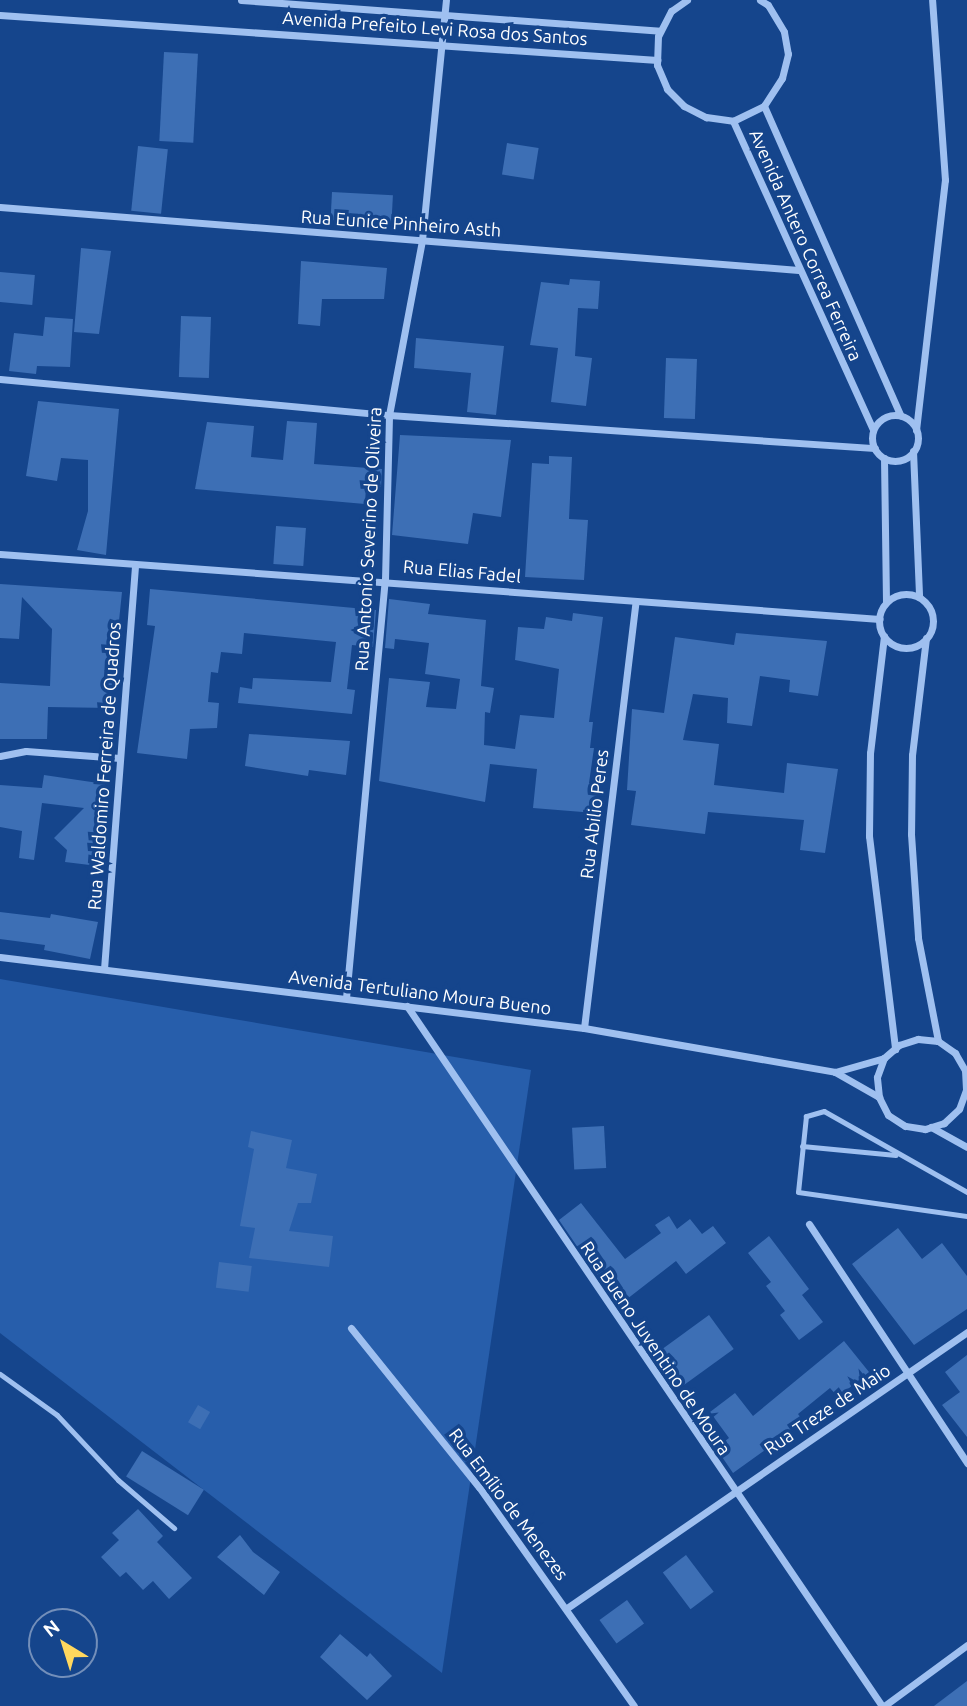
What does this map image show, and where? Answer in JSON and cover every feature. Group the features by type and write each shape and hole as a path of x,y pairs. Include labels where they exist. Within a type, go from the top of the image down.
{"street":[{"name":"Avenida Prefeito Levi Rosa dos Santos","path":"241,0 660,31"},
{"name":"Rua Antonio Severino de Oliveira","path":"346,999 384,580 390,415 422,240 446,0"},
{"path":"660,31 671,11 687,0"},
{"name":"Avenida Antero Correa Ferreira","path":"760,0 770,3 784,32 788,54 782,78 764,106 900,415"},
{"path":"932,0 945,180 913,451 919,597 933,616 926,638 912,755 911,834 918,938 938,1041"},
{"name":"Avenida Prefeito Levi Rosa dos Santos","path":"0,15 440,43 657,60"},
{"name":"Avenida Antero Correa Ferreira","path":"660,31 657,60 667,89 684,106 706,117 733,121 873,429"},
{"path":"733,121 764,106"},
{"name":"Rua Eunice Pinheiro Asth","path":"0,207 799,270"},
{"path":"0,379 390,415 875,448"},
{"path":"895,1049 869,836 870,753 884,636 880,618 886,602 884,458 875,448 873,429 889,415 900,415 916,430"},
{"path":"884,458 905,458 913,451"},
{"name":"Rua Elias Fadel","path":"0,554 384,580 635,604 880,618"},
{"name":"Rua Waldomiro Ferreira de Quadros","path":"104,969 135,565"},
{"path":"886,602 896,595 919,597"},
{"name":"Rua Abilio Peres","path":"584,1028 635,604"},
{"path":"884,636 904,648 926,638"},
{"path":"0,756 26,751 120,758"},
{"name":"Avenida Tertuliano Moura Bueno","path":"0,957 584,1028 835,1072 878,1097"},
{"name":"Rua Bueno Juventino de Moura","path":"407,1006 733,1491 883,1706"},
{"path":"918,1039 938,1041 955,1053 966,1070 966,1103 944,1123 931,1127 905,1126 888,1115 878,1097 877,1077 884,1058 895,1049 918,1039"},
{"name":"Avenida Tertuliano Moura Bueno","path":"835,1072 884,1058"},
{"path":"931,1127 967,1147"},
{"path":"809,1224 906,1376 967,1463"},
{"name":"Rua Emílio de Menezes","path":"351,1328 479,1487 634,1706"},
{"name":"Rua Treze de Maio","path":"567,1608 967,1332"},
{"path":"883,1706 967,1645"}],"lane":[{"path":"967,1192 898,1156 824,1111 806,1116 796,1185 805,1196 967,1216"},
{"path":"802,1146 898,1156"},
{"path":"0,1374 57,1415 118,1480 174,1528"}],"shaded area":[{"path":"0,979 531,1070 442,1673 0,1333"}],"building":[{"path":"164,52 198,54 193,143 159,141"},
{"path":"507,143 539,148 534,180 502,175"},
{"path":"138,146 168,149 161,214 131,211"},
{"path":"332,192 393,195 391,223 331,220"},
{"path":"81,248 111,251 99,334 74,332"},
{"path":"301,261 387,268 384,299 322,299 320,326 298,324"},
{"path":"0,272 35,275 32,305 0,302"},
{"path":"570,279 600,281 598,309 578,308 575,356 592,358 586,406 551,402 558,348 530,345 541,282 569,285"},
{"path":"181,316 211,317 209,378 179,377"},
{"path":"45,317 73,319 70,367 37,366 36,374 9,371 14,333 43,336"},
{"path":"416,338 504,346 496,415 467,412 471,373 414,368"},
{"path":"666,358 697,359 695,419 664,418"},
{"path":"38,401 119,409 106,555 77,550 88,511 88,460 61,458 57,481 26,476"},
{"path":"287,421 317,423 314,464 382,469 381,487 366,486 365,504 195,489 207,422 254,426 251,457 283,460"},
{"path":"400,435 511,440 501,517 473,513 468,544 392,535"},
{"path":"549,456 572,457 569,519 588,520 584,580 525,577 532,463 549,464"},
{"path":"276,526 306,528 303,566 273,564"},
{"path":"0,584 122,592 110,708 48,707 47,739 0,739 0,683 50,686 52,629 22,597 19,639 0,638"},
{"path":"150,589 376,610 373,647 352,645 347,689 355,690 352,714 238,703 240,687 252,689 253,678 331,682 336,642 244,633 242,654 221,652 218,673 211,672 208,702 219,703 217,728 190,729 187,759 137,753 155,626 147,625"},
{"path":"389,599 430,604 428,614 486,620 481,686 494,688 490,713 485,712 484,745 515,749 520,715 554,718 559,669 515,660 518,627 544,629 546,617 572,621 573,613 603,617 589,722 593,722 590,748 594,748 589,783 599,784 595,813 533,808 537,769 490,764 485,802 379,781 389,678 430,682 426,707 456,709 460,679 425,674 429,643 395,639 394,649 385,648"},
{"path":"736,633 827,641 818,696 789,692 790,680 760,676 752,726 727,723 728,698 693,694 683,740 719,744 714,785 784,793 787,763 838,769 825,853 800,850 804,820 708,812 705,834 631,825 636,791 627,790 632,709 664,713 675,637 734,645"},
{"path":"249,734 350,741 346,775 309,770 308,776 245,766"},
{"path":"44,775 105,784 98,866 65,862 67,850 54,838 84,808 42,803 34,860 19,858 22,831 0,827 0,785 42,788"},
{"path":"0,912 50,918 51,914 98,922 90,959 44,950 45,945 0,939"},
{"path":"604,1126 606,1168 574,1170 572,1128"},
{"path":"251,1131 292,1140 286,1168 317,1174 311,1203 298,1203 289,1231 333,1236 329,1267 249,1258 255,1228 240,1226 254,1149 248,1147"},
{"path":"581,1203 625,1259 661,1233 655,1225 669,1216 677,1229 690,1219 702,1234 713,1226 726,1243 686,1274 676,1261 618,1306 559,1220"},
{"path":"898,1228 922,1259 942,1243 967,1276 967,1309 914,1345 852,1264"},
{"path":"769,1236 809,1289 802,1295 823,1322 799,1340 780,1315 785,1311 766,1286 771,1282 748,1253"},
{"path":"219,1262 252,1266 249,1292 216,1288"},
{"path":"709,1315 734,1349 677,1390 652,1356"},
{"path":"844,1341 869,1372 838,1397 830,1388 798,1414 804,1422 733,1473 716,1448 729,1438 710,1412 735,1393 753,1416"},
{"path":"967,1355 967,1437 942,1405 960,1392 945,1372"},
{"path":"198,1405 210,1412 200,1429 188,1422"},
{"path":"142,1451 204,1490 188,1515 126,1476"},
{"path":"138,1509 163,1536 157,1542 192,1578 169,1599 153,1581 143,1590 126,1572 120,1577 101,1557 119,1540 112,1533"},
{"path":"240,1535 253,1552 280,1572 264,1595 217,1557"},
{"path":"686,1555 714,1592 691,1609 663,1572"},
{"path":"627,1600 644,1623 617,1643 599,1620"},
{"path":"340,1634 367,1657 370,1653 392,1676 367,1700 320,1657"},
{"path":"967,1681 967,1706 934,1706"}]}
